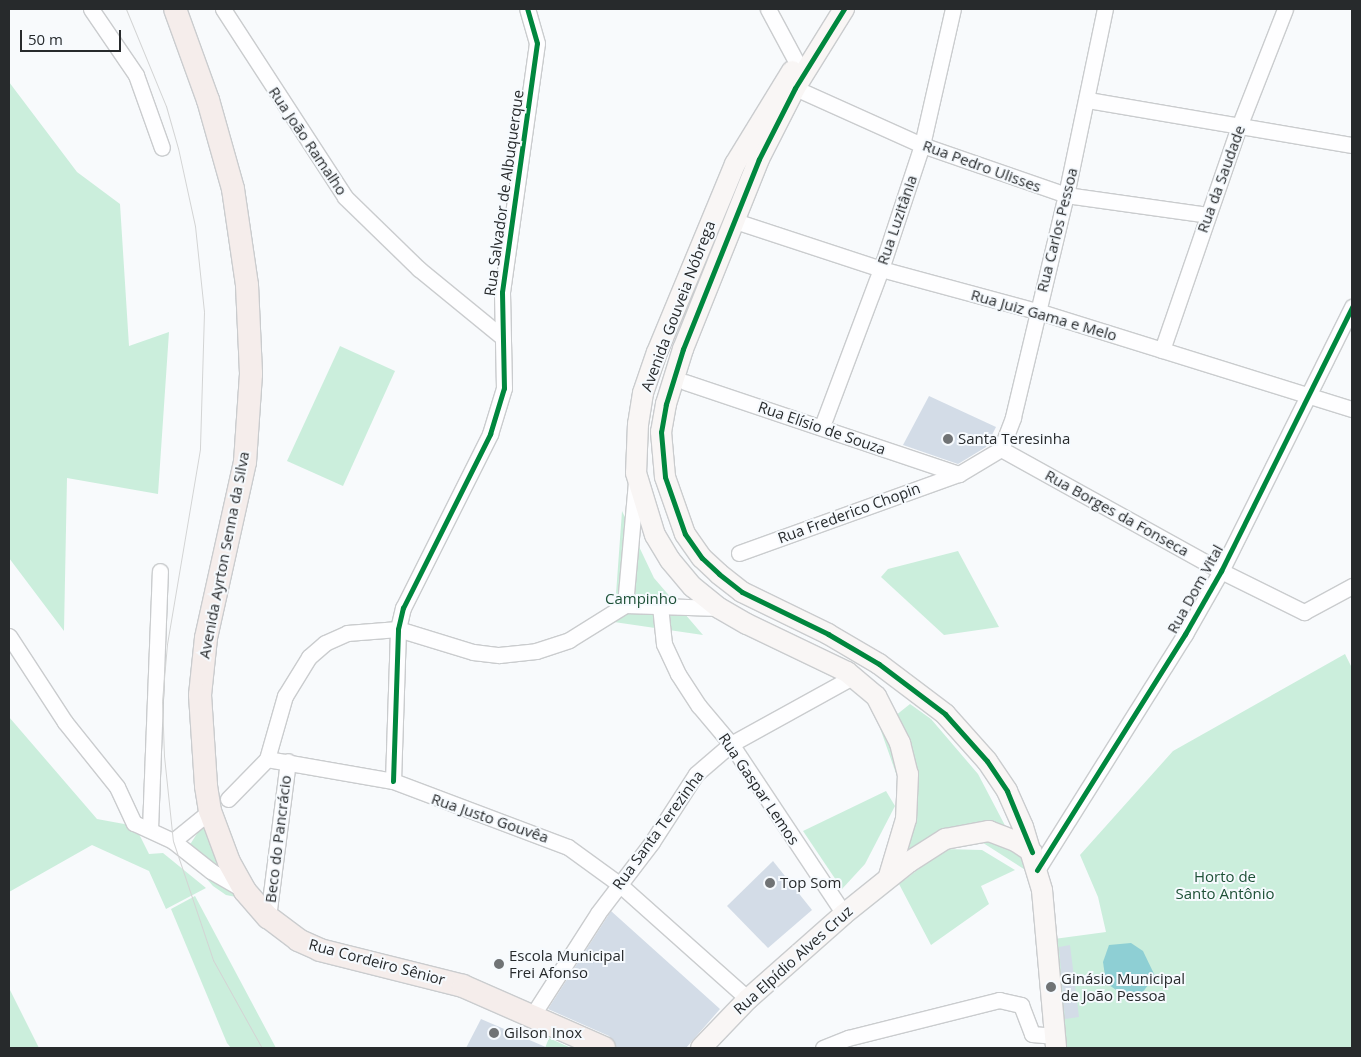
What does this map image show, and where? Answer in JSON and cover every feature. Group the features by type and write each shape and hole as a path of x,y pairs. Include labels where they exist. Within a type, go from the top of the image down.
{"main road":[{"name":"Avenida Ayrton Senna da Silva","path":"175,9 208,100 232,189 247,285 251,374 245,462 202,663 201,740 219,805"},
{"name":"Rua Cordeiro Sênior","path":"219,805 228,862 246,891 268,917 284,932 320,950 436,977 604,1048"}],"street":[{"path":"90,9 136,75 162,148"},
{"name":"Rua João Ramalho","path":"224,9 345,197 412,263 502,337"},
{"name":"Rua Salvador de Albuquerque","path":"393,781 398,629 411,588 490,434 499,411 504,388 502,292 537,43 527,9"},
{"path":"768,9 797,63"},
{"name":"Avenida Gouveia Nóbrega","path":"843,9 797,63 735,164 645,385 638,424 636,473 655,535 670,560 693,587 719,608 854,676 876,696 890,719 908,774 906,819 890,876"},
{"name":"Avenida Gouveia Nóbrega","path":"843,9 796,88 756,165 677,366 661,432 665,477 685,534 702,558 742,592 879,664 945,714 986,761 1007,792 1035,861 1044,908 1055,1042"},
{"name":"Rua Luzitânia","path":"822,426 881,269 922,145 953,9"},
{"name":"Rua Carlos Pessoa","path":"1001,449 1013,417 1066,195 1088,100 1105,9"},
{"name":"Rua da Saudade","path":"1162,350 1240,124 1285,9"},
{"name":"Rua Pedro Ulisses","path":"796,88 922,145 1066,195 1208,215"},
{"path":"1088,100 1240,124 1352,145"},
{"name":"Rua Juiz Gama e Melo","path":"735,221 881,269 1037,311 1352,409"},
{"name":"Rua Dom Vital","path":"1035,861 1185,634 1221,571 1352,308"},
{"name":"Rua Elísio de Souza","path":"685,382 822,426 959,474"},
{"path":"959,474 1001,449"},
{"name":"Rua Borges da Fonseca","path":"1001,449 1221,571 1304,612 1352,586"},
{"path":"625,605 636,473"},
{"name":"Rua Frederico Chopin","path":"739,553 959,474"},
{"path":"143,827 160,571"},
{"path":"173,841 219,805 267,758 285,696 309,657 325,643 347,633 398,629 473,652 499,655 536,652 569,640 625,605 719,608"},
{"name":"Rua Gaspar Lemos","path":"660,606 664,644 678,674 699,706 731,744 844,914"},
{"path":"9,636 65,722 117,787 127,813 143,827 173,841 211,871 246,891"},
{"name":"Rua Santa Terezinha","path":"532,1016 619,884 652,842 696,774 731,744 854,676"},
{"name":"Rua Justo Gouvêa","path":"267,758 393,781 458,808 544,835 575,851 619,884 748,999"},
{"name":"Beco do Pancrácio","path":"268,917 288,761"},
{"path":"890,876 945,839 972,832 988,831 1002,834 1035,861"},
{"name":"Rua Elpídio Alves Cruz","path":"701,1048 748,999 890,876"},
{"path":"823,1048 848,1038 999,1000 1021,1005 1032,1034 1055,1042"}],"green space":[{"path":"9,82 77,172 120,204 129,346 169,332 158,494 67,478 64,631 9,558"},
{"path":"340,346 395,371 343,486 287,461"},
{"name":"Campinho","path":"622,511 654,578 703,635 614,622"},
{"path":"958,551 999,627 944,635 881,577 888,569"},
{"name":"Horto de Santo Antônio","path":"1345,654 1352,668 1352,1048 1066,1048 1054,939 1106,932 1098,897 1080,855 1173,751"},
{"path":"910,704 931,719 978,774 1030,873 977,839 949,844 886,879 899,819 899,782 880,728"},
{"path":"9,717 97,819 135,826 149,854 163,853 206,888 166,909 149,871 92,845 9,892"},
{"path":"886,791 895,806 865,864 842,889 803,831"},
{"path":"205,821 220,872 236,897 226,895 213,886 179,848 191,843"},
{"path":"945,849 982,850 1015,870 981,886 989,904 931,945 899,884"},
{"path":"195,896 276,1048 231,1048 227,1043 171,909"},
{"path":"9,988 39,1048 9,1048"},
{"path":"549,1038 571,1048 545,1048"}],"water":[{"path":"1131,943 1143,951 1155,976 1142,993 1125,996 1106,983 1103,962 1109,945"}],"building":[{"name":"Santa Teresinha","path":"929,396 996,427 986,447 958,464 903,445"},
{"name":"Top Som","path":"773,861 812,910 768,948 727,906"},
{"path":"611,911 720,1009 686,1048 617,1048 609,1036 548,1009"},
{"path":"1070,945 1079,1017 1065,1019 1059,947"},
{"name":"Gilson Inox","path":"481,1019 548,1048 466,1048"}],"tram line":[{"path":"126,9 166,106 178,148 195,226 204,312 200,449 167,644 162,701 164,756 173,841 213,960 262,1048"}],"cycle path":[{"path":"393,781 398,629 403,608 490,434 504,388 502,292 537,43 527,9"},
{"path":"844,9 795,88 759,159 683,349 666,404 661,432 665,477 685,534 702,558 719,574 742,592 828,634 879,664 945,714 987,761 1007,791 1032,852"},
{"path":"1037,870 1185,634 1221,571 1352,307"}],"place":[{"name":"Santa Teresinha","path":"948,439"},
{"name":"Top Som","path":"770,883"},
{"name":"Escola Municipal Frei Afonso","path":"499,964"},
{"name":"Ginásio Municipal de João Pessoa","path":"1051,987"},
{"name":"Gilson Inox","path":"494,1033"}]}
